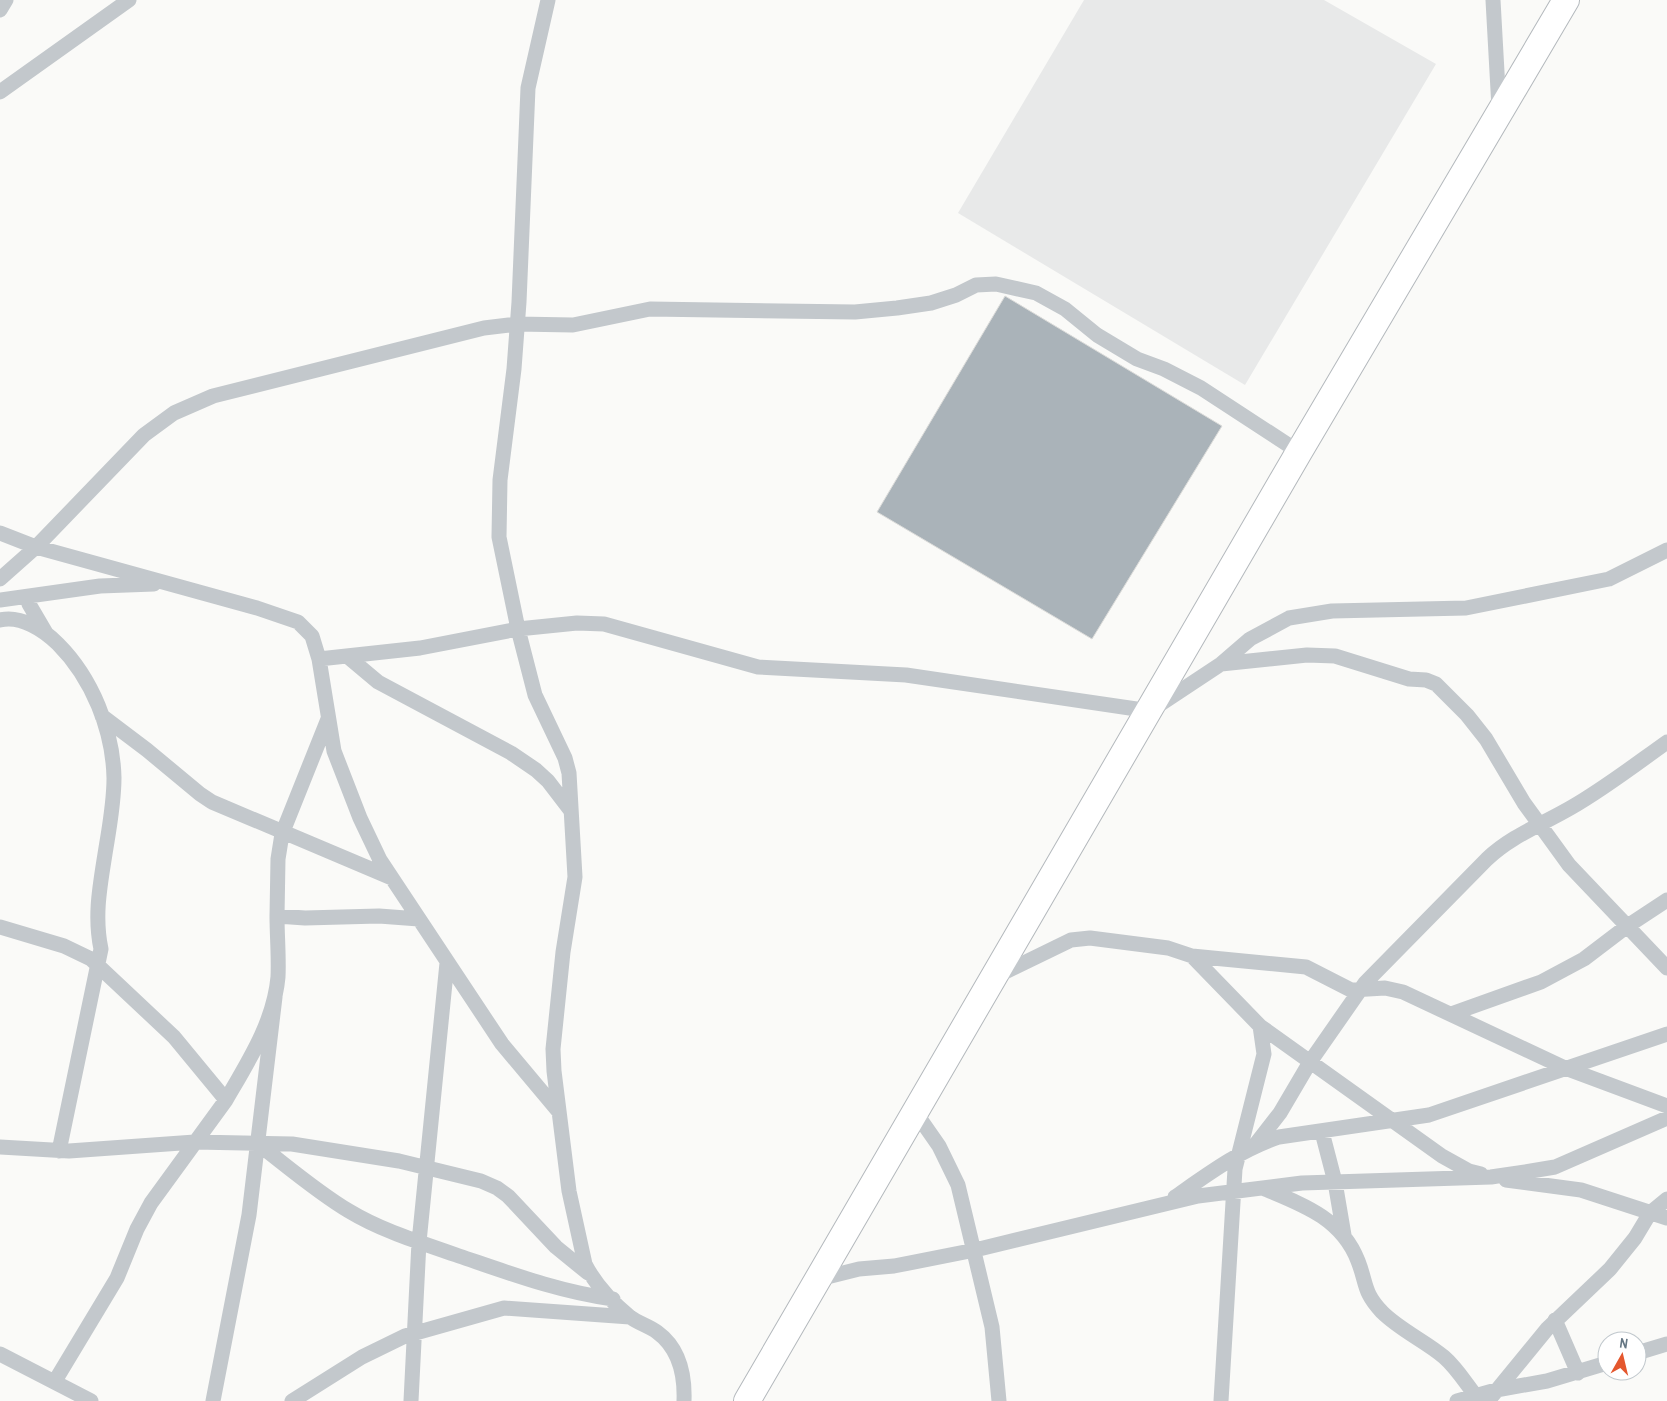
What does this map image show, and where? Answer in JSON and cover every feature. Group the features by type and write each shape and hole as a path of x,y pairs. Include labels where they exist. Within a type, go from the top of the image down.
{"highway":[{"path":"747,1401 996,976 1299,452 1566,0"}],"street":[{"path":"0,10 6,0"},
{"path":"0,92 129,0"},
{"path":"548,0 528,88 517,324 500,480 498,537 518,630 535,696 565,758 569,773 575,877 563,952 553,1049 569,1191 585,1264 591,1275"},
{"path":"1493,0 1499,114"},
{"path":"0,579 36,547 144,435 174,413 213,396 484,328 517,324 573,326 650,309 856,312 931,303 956,295 976,285 996,284 1016,287 1036,293 1065,309 1097,335 1137,359 1164,369 1201,388 1299,452"},
{"path":"0,533 36,547 257,608 298,622 312,636 319,659 334,750 360,818 380,860 502,1044 559,1112"},
{"path":"319,659 420,648 518,630 577,623 604,624 758,667 906,676 1150,711 1221,664 1250,639 1289,618 1332,611 1466,608 1609,579 1667,550"},
{"path":"0,600 36,600 100,586 168,584"},
{"path":"2,620 36,600"},
{"path":"36,600 46,633"},
{"path":"2,620 17,620 46,633 66,652 89,688 107,727 114,777 97,915 101,949 59,1151"},
{"path":"1221,664 1307,654 1335,656 1409,679 1426,680 1436,684 1467,715 1486,739 1505,773 1569,865 1667,968"},
{"path":"347,656 378,682 511,754 536,770 548,781 571,811"},
{"path":"102,716 212,802 283,830 392,878"},
{"path":"213,1401 249,1215 278,978 278,859 283,830 328,718"},
{"path":"1255,1145 1280,1113 1310,1062 1360,990 1498,848 1590,796 1667,742"},
{"path":"1451,1014 1541,982 1584,960 1626,927 1667,900"},
{"path":"277,916 305,918 379,916 419,918"},
{"path":"0,927 64,946 83,954 98,964 174,1037 226,1100"},
{"path":"996,976 1072,940 1090,938 1168,948 1192,956 1306,967 1337,985 1351,990 1385,988 1403,992 1566,1068 1667,1106"},
{"path":"1192,956 1260,1026 1442,1156 1469,1171 1491,1177 1580,1190 1667,1218"},
{"path":"411,1401 419,1242 447,963"},
{"path":"55,1381 117,1278 137,1229 151,1203 226,1100 264,1031 275,997"},
{"path":"1221,1401 1232,1193 1237,1155 1264,1054 1260,1026"},
{"path":"1167,1202 1255,1145 1279,1137 1428,1116 1667,1034"},
{"path":"916,1113 954,1173 975,1250 992,1327 999,1401"},
{"path":"819,1278 859,1268 894,1266 975,1250 1198,1196 1335,1182 1491,1177 1555,1167 1667,1118"},
{"path":"1322,1132 1335,1182 1344,1234"},
{"path":"0,1147 59,1151 195,1142 314,1146 399,1161 481,1181 497,1188 508,1196 556,1246 591,1275 630,1317 657,1332 670,1343 682,1372 684,1401"},
{"path":"257,1143 350,1212 419,1242 577,1294 613,1299"},
{"path":"1263,1188 1311,1208 1344,1234 1353,1248 1367,1292 1373,1301 1384,1313 1446,1359 1485,1397"},
{"path":"1485,1397 1556,1320 1610,1269 1635,1238 1650,1213 1667,1199"},
{"path":"292,1401 362,1357 413,1334 504,1308 630,1317"},
{"path":"1556,1320 1578,1373"},
{"path":"1647,1350 1667,1344"},
{"path":"0,1354 91,1401"},
{"path":"1457,1401 1485,1397 1597,1366"}],"shaded area":[{"path":"1084,0 1324,0 1436,64 1245,385 958,213"}],"building":[{"path":"1005,296 1222,426 1092,639 877,512"}]}
